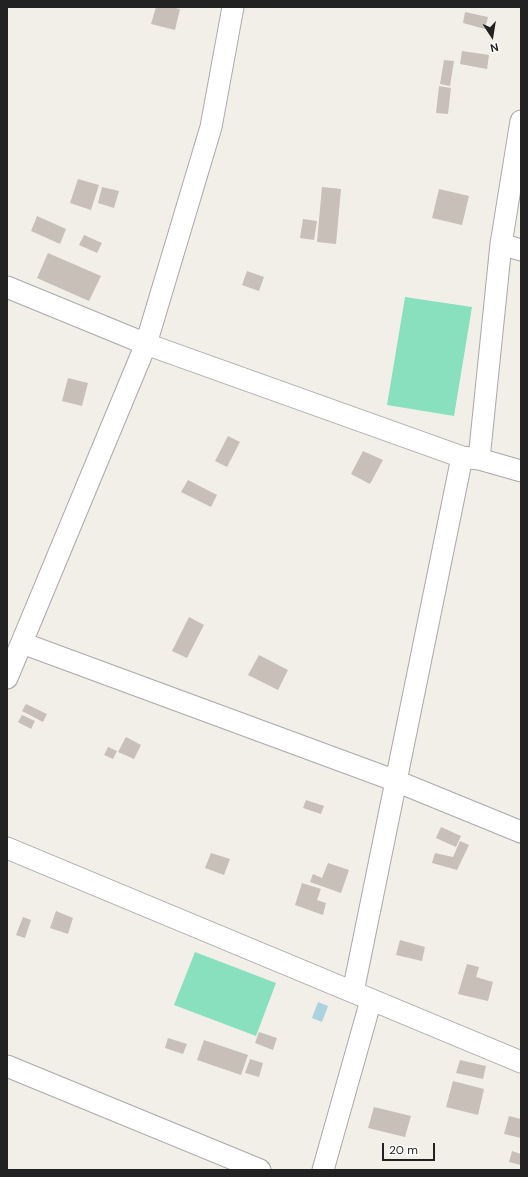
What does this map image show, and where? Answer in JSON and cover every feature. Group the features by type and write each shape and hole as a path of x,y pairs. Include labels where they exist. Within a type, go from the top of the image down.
{"street":[{"path":"7,678 146,344 211,127 233,7"},
{"path":"323,1170 362,996 396,781 471,458 501,244 521,121"},
{"path":"501,244 521,250"},
{"path":"7,287 146,344 471,458 521,471"},
{"path":"22,643 396,781 521,832"},
{"path":"7,848 521,1062"},
{"path":"7,1066 220,1162 260,1170"}],"green space":[{"path":"405,297 472,307 454,416 387,405"},
{"path":"195,952 276,983 256,1036 174,1005"}],"water":[{"path":"318,1002 328,1006 322,1022 312,1018"}],"building":[{"path":"156,7 171,7 180,9 175,30 151,24"},
{"path":"465,12 488,17 485,29 463,23"},
{"path":"462,51 489,55 487,69 460,64"},
{"path":"444,60 454,61 450,86 440,84"},
{"path":"439,86 451,88 448,114 436,113"},
{"path":"78,179 99,185 91,210 70,203"},
{"path":"102,187 119,191 114,208 98,203"},
{"path":"322,187 341,189 336,244 317,242"},
{"path":"439,189 469,196 462,225 432,218"},
{"path":"37,216 66,229 60,244 31,231"},
{"path":"303,219 317,221 314,240 300,238"},
{"path":"84,235 102,243 97,253 79,245"},
{"path":"48,253 101,276 89,301 37,278"},
{"path":"247,271 264,277 259,291 242,285"},
{"path":"68,378 88,383 82,406 62,401"},
{"path":"228,436 240,442 227,467 215,461"},
{"path":"363,451 383,460 370,484 351,474"},
{"path":"188,480 217,495 211,507 181,492"},
{"path":"189,617 204,625 187,658 172,651"},
{"path":"259,655 288,670 278,690 248,675"},
{"path":"26,704 47,714 43,722 22,711"},
{"path":"22,715 35,721 31,729 18,722"},
{"path":"126,737 141,745 134,759 118,752"},
{"path":"108,747 117,751 113,759 104,755"},
{"path":"306,800 324,806 321,814 303,808"},
{"path":"441,827 461,836 456,847 436,838"},
{"path":"460,841 469,845 457,870 432,863 435,853 453,857"},
{"path":"211,853 230,859 224,875 205,868"},
{"path":"328,863 349,870 341,893 310,882 313,874 322,878"},
{"path":"302,883 321,889 317,900 326,903 323,915 295,905"},
{"path":"56,911 73,918 68,934 50,928"},
{"path":"23,917 31,920 25,938 16,935"},
{"path":"400,940 425,947 422,961 396,955"},
{"path":"467,964 479,967 476,977 493,982 488,1001 458,994"},
{"path":"259,1032 277,1038 273,1050 255,1043"},
{"path":"168,1038 187,1044 183,1054 165,1048"},
{"path":"204,1040 248,1055 241,1075 197,1060"},
{"path":"250,1059 263,1063 259,1077 245,1073"},
{"path":"460,1060 486,1066 483,1079 456,1073"},
{"path":"453,1081 484,1089 478,1115 446,1107"},
{"path":"374,1107 411,1116 405,1137 368,1128"},
{"path":"509,1116 521,1119 521,1138 504,1134"},
{"path":"512,1151 521,1154 521,1165 509,1162"}]}
